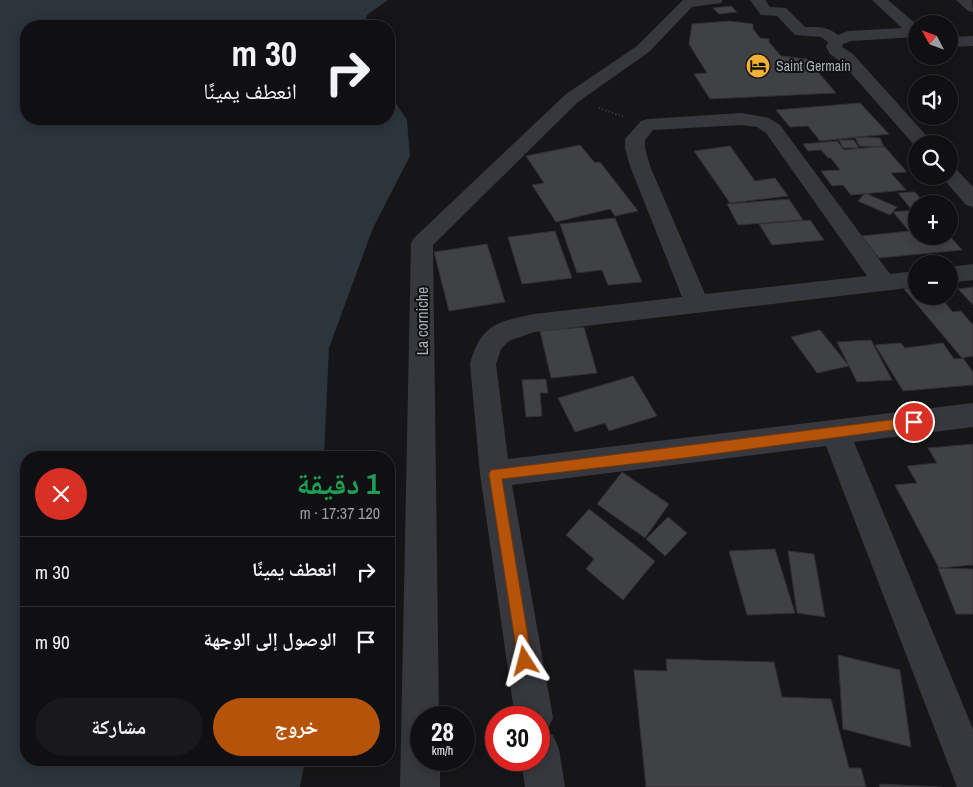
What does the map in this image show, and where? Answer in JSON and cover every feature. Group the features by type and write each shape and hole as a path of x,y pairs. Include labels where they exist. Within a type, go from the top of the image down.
{"street":[{"name":"La corniche","path":"420,787 422,243 572,98 643,49 688,3 716,0"},
{"path":"757,0 766,12 782,11 801,32 824,32 836,41"},
{"path":"879,0 908,28"},
{"path":"963,0 973,8"},
{"path":"958,29 973,28"},
{"path":"908,36 848,36 836,41 834,47 836,51 847,58 916,135"},
{"path":"847,58 851,52 860,49 908,38"},
{"path":"958,42 973,41"},
{"path":"697,304 635,148 635,139 648,125 741,119 762,122 774,129 884,283"},
{"path":"958,183 973,200"},
{"path":"958,274 973,272"},
{"path":"532,706 495,474 483,364 486,348 495,337 508,330 534,323 908,280"},
{"path":"495,474 973,415"},
{"path":"835,432 973,777"},
{"path":"542,771 545,787"}],"path":[{"path":"572,98 648,125"}],"shaded area":[{"path":"0,0 388,0 367,15 366,20 20,20 20,125 395,125 395,102 407,120 410,156 373,228 329,348 324,451 20,451 20,766 304,766 300,787 0,787"}],"building":[{"path":"731,6 737,12 719,14 713,8"},
{"name":"Saint Germain","path":"730,21 753,24 753,29 760,38 769,39 769,42 781,56 807,59 836,93 710,99 694,74 707,73 689,44 692,24"},
{"path":"860,103 889,134 820,141 808,126 790,127 776,110"},
{"path":"855,137 880,138 884,147 859,146"},
{"path":"839,140 854,140 859,148 843,148"},
{"path":"837,141 844,150 884,146 907,172 891,173 906,190 851,195 843,185 832,186 821,171 840,170 831,158 828,158 821,150 808,151 803,144"},
{"path":"580,145 595,163 600,162 638,211 615,216 610,209 556,222 532,185 544,183 526,156"},
{"path":"730,146 755,181 775,178 788,196 730,203 694,151"},
{"path":"915,192 918,195 908,195 908,205 898,193"},
{"path":"865,193 897,207 890,215 858,201"},
{"path":"789,199 803,220 738,225 727,204"},
{"path":"908,211 908,230 893,212"},
{"path":"615,218 642,282 608,285 602,270 577,273 560,224"},
{"path":"810,220 824,240 772,245 759,224"},
{"path":"555,231 572,278 522,284 508,237"},
{"path":"908,231 908,245 958,245 962,250 879,258 862,236"},
{"path":"487,244 505,302 449,311 434,252"},
{"path":"973,287 973,305 958,289"},
{"path":"917,305 947,305 953,312 961,311 973,325 973,356 962,358"},
{"path":"584,327 597,373 551,378 540,331"},
{"path":"820,330 849,366 817,373 791,337"},
{"path":"871,340 892,380 857,382 837,342"},
{"path":"901,343 905,348 943,343 954,359 963,358 973,372 973,385 903,391 875,345"},
{"path":"633,376 657,416 609,431 605,423 575,432 558,398"},
{"path":"546,379 548,393 540,393 542,416 526,417 522,380"},
{"path":"973,444 973,565 939,568 895,485 917,483 907,466 937,463 928,448"},
{"path":"622,472 669,504 645,538 597,504"},
{"path":"589,509 655,561 623,600 586,569 594,559 566,535"},
{"path":"668,517 687,533 665,556 646,539"},
{"path":"775,549 795,613 747,615 729,551"},
{"path":"788,551 814,554 825,617 797,613"},
{"path":"938,568 973,569 973,614 956,614"},
{"path":"838,655 900,670 911,747 843,729"},
{"path":"666,659 774,662 782,697 831,699 849,768 861,768 866,787 646,787 634,670 667,671"},
{"path":"879,784 942,787 880,787"}],"place":[{"name":"Saint Germain","path":"758,66"}],"route":[{"path":"525,661 495,474 914,422"}]}
